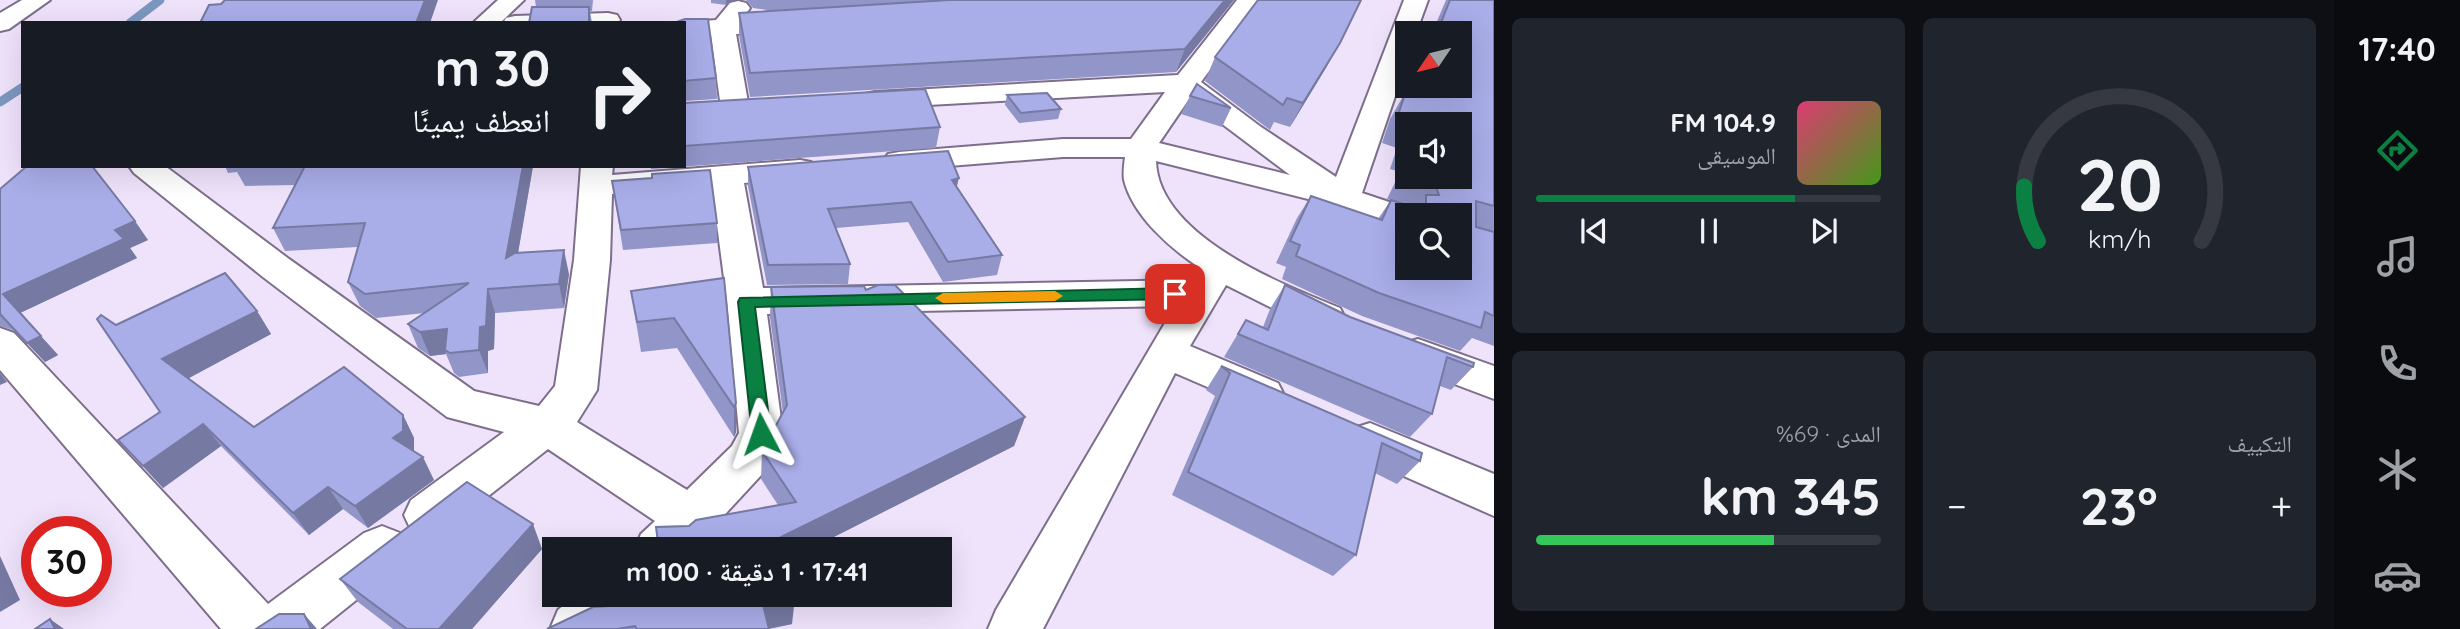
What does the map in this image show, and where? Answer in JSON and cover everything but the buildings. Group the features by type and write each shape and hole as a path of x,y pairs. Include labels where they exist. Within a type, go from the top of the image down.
{"street":[{"path":"0,24 38,0"},
{"path":"487,21 512,0"},
{"path":"736,108 723,28 744,0"},
{"path":"1212,279 1188,242 1157,211 1143,188 1137,167 1141,148 1249,0"},
{"path":"1344,198 1412,1"},
{"path":"543,21 613,16"},
{"path":"686,29 821,22"},
{"path":"844,102 1186,83 1250,133 1344,198"},
{"path":"875,163 1063,148 1141,148 1344,198 1395,215"},
{"path":"278,629 547,425 563,409 576,390 592,260 596,176 727,175 835,167"},
{"path":"148,168 276,268 463,405 547,425 675,534 748,459 761,434 746,302 727,175"},
{"path":"1015,629 1166,352 1212,279"},
{"path":"746,302 1212,279 1286,302 1494,383"},
{"path":"0,342 256,629"},
{"path":"1166,352 1494,496"},
{"path":"577,629 600,607"}],"waterway":[{"path":"133,21 160,0"},
{"path":"0,102 21,88"}],"slow traffic":[{"path":"943,298 1055,296"}],"route":[{"path":"761,434 762,424 746,302 1175,294"}]}
